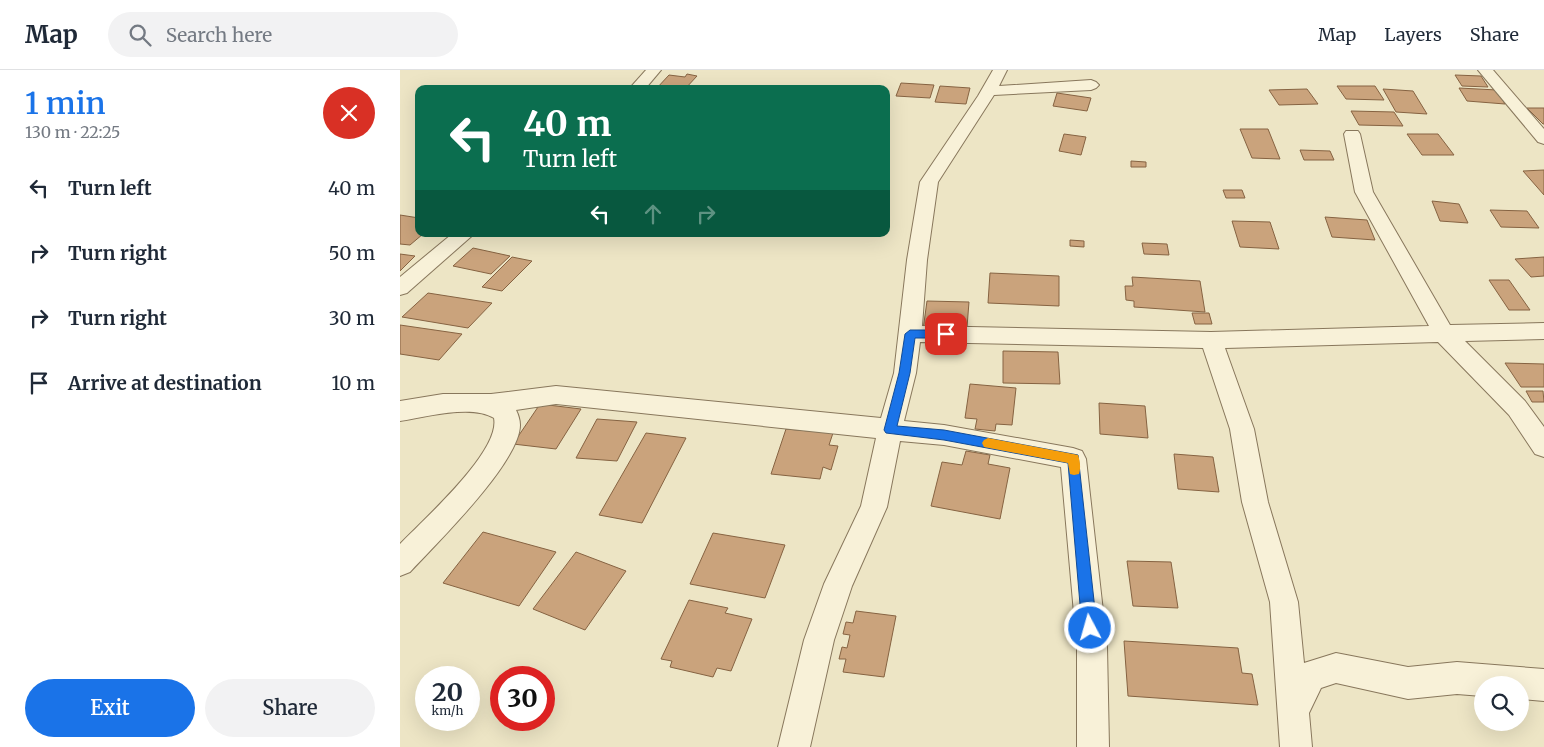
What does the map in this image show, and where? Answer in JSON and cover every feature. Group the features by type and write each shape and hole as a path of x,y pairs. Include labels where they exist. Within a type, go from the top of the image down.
{"street":[{"path":"640,85 654,70"},
{"path":"794,747 819,640 838,584 874,507 890,430 905,373 917,260 929,182 989,91 1000,70"},
{"path":"1485,70 1499,84 1544,139"},
{"path":"989,91 1092,85"},
{"path":"1352,134 1364,192 1444,334 1517,408 1544,447"},
{"path":"400,288 460,237"},
{"path":"910,334 1211,340 1544,331"},
{"path":"1211,340 1242,429 1255,502 1284,602 1296,747"},
{"path":"400,411 443,404 491,404 556,396 944,435 1073,459 1092,647 1093,747"},
{"path":"400,563 455,506 492,462 504,440 508,425 505,412 491,404"},
{"path":"1294,710 1311,676 1336,668 1408,683 1457,678 1544,685"}],"building":[{"path":"687,74 697,76 689,85 660,85 669,75 685,77"},
{"path":"1455,75 1481,76 1488,87 1462,86"},
{"path":"901,83 934,85 930,98 896,96"},
{"path":"940,86 970,88 966,104 935,102"},
{"path":"1337,86 1375,86 1384,100 1346,99"},
{"path":"1459,88 1497,90 1505,104 1467,101"},
{"path":"1307,89 1318,104 1279,105 1269,90"},
{"path":"1383,89 1413,91 1427,114 1396,112"},
{"path":"1057,93 1091,98 1087,111 1053,106"},
{"path":"1527,108 1544,108 1544,124 1543,124"},
{"path":"1351,111 1394,112 1403,126 1359,125"},
{"path":"1240,129 1268,129 1280,159 1252,158"},
{"path":"1064,134 1086,137 1081,155 1059,151"},
{"path":"1407,134 1438,134 1454,155 1422,155"},
{"path":"1300,150 1330,151 1334,160 1304,160"},
{"path":"1131,161 1146,162 1146,167 1131,167"},
{"path":"1544,170 1544,195 1523,171"},
{"path":"1223,190 1242,190 1245,198 1226,198"},
{"path":"1432,201 1459,204 1468,223 1440,221"},
{"path":"1490,210 1527,211 1539,228 1501,227"},
{"path":"400,215 415,217 415,237 419,237 410,245 400,244"},
{"path":"1325,217 1367,220 1375,240 1332,237"},
{"path":"1232,221 1270,222 1279,249 1240,247"},
{"path":"1070,240 1084,241 1084,247 1070,246"},
{"path":"1142,243 1167,244 1169,255 1144,254"},
{"path":"473,248 510,256 491,274 453,266"},
{"path":"400,254 415,256 400,271"},
{"path":"512,257 532,261 502,291 482,287"},
{"path":"1544,257 1544,276 1531,277 1515,259"},
{"path":"990,273 1059,276 1059,306 988,303"},
{"path":"1132,277 1200,281 1205,312 1134,307 1134,301 1126,300 1125,286 1133,286"},
{"path":"1489,280 1509,280 1530,310 1509,310"},
{"path":"428,293 492,303 468,328 402,317"},
{"path":"927,301 969,302 967,327 953,326 953,331 923,330"},
{"path":"1192,313 1209,313 1212,324 1195,324"},
{"path":"400,325 462,334 439,360 400,354"},
{"path":"1003,351 1058,352 1060,384 1003,383"},
{"path":"1505,363 1544,364 1544,387 1521,387"},
{"path":"970,384 1016,388 1012,425 996,424 995,431 975,429 977,419 965,418"},
{"path":"1526,391 1543,391 1544,402 1532,402"},
{"path":"1099,403 1145,406 1148,438 1100,434"},
{"path":"540,404 581,409 556,449 513,444"},
{"path":"597,419 637,422 617,461 576,458"},
{"path":"786,429 833,433 829,445 838,446 831,470 823,467 820,479 771,474"},
{"path":"646,433 686,438 642,523 599,515"},
{"path":"966,451 990,455 988,464 1010,468 1000,519 931,506 942,462 962,465"},
{"path":"1174,454 1213,457 1219,492 1178,489"},
{"path":"483,532 556,552 519,606 443,583"},
{"path":"713,533 785,545 765,598 690,584"},
{"path":"576,552 626,571 585,630 533,609"},
{"path":"1127,561 1171,562 1178,608 1133,606"},
{"path":"689,600 728,608 725,613 752,619 731,671 717,668 713,677 670,667 672,661 661,659"},
{"path":"856,611 896,616 884,677 843,672 846,659 839,659 842,647 847,648 850,635 843,634 846,622 853,623"},
{"path":"1124,641 1238,648 1242,673 1252,674 1258,705 1128,696"}],"slow traffic":[{"path":"988,443 1073,459 1074,470"}],"route":[{"path":"946,334 910,334 905,373 890,430 944,435 1073,459 1090,628"}]}
